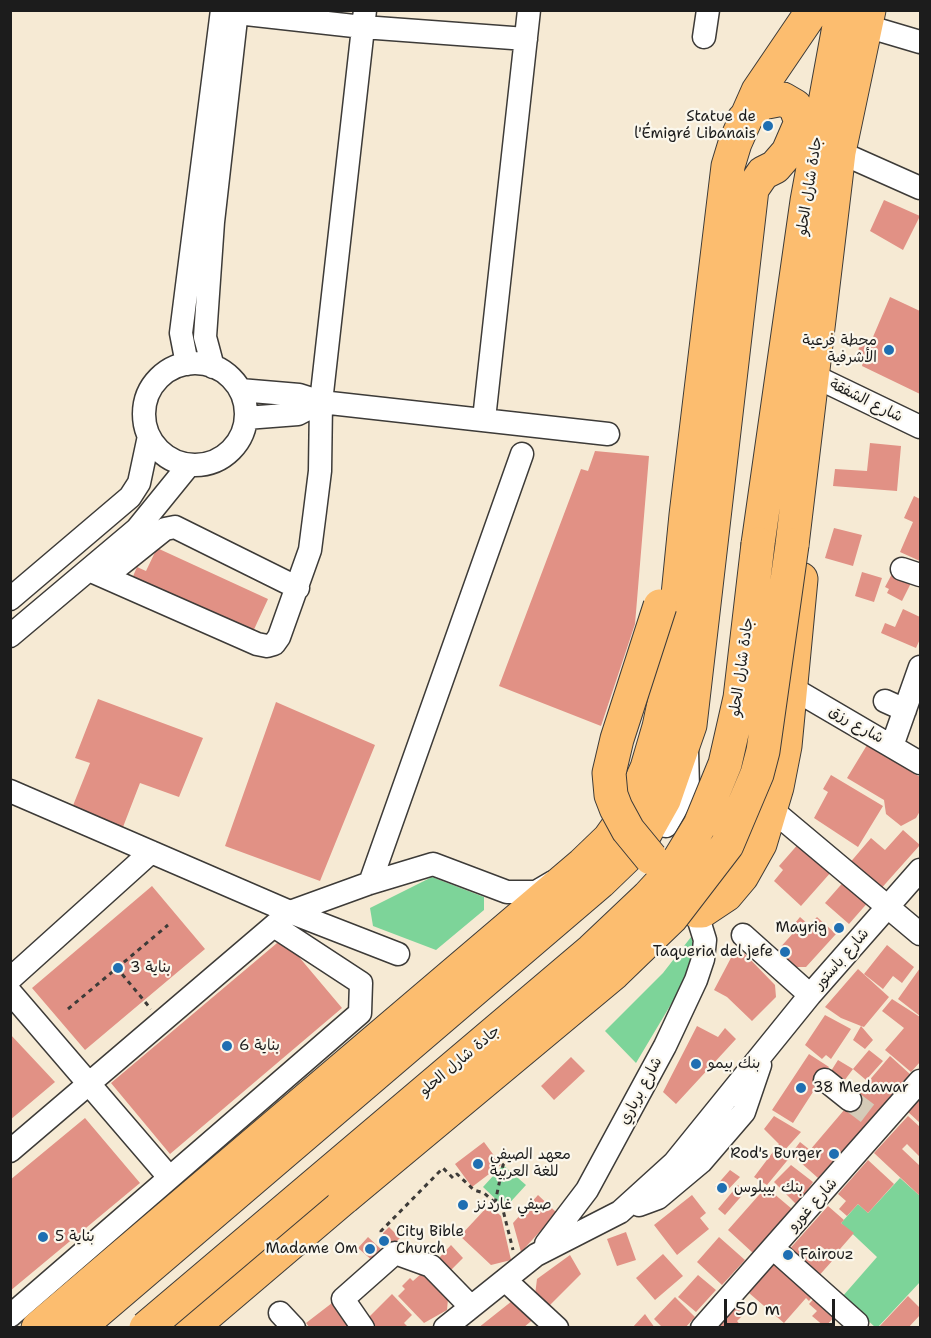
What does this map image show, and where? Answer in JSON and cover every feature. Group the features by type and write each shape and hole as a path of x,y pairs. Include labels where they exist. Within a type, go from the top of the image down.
{"highway":[{"path":"38,1328 583,864 609,839 626,815 647,768 659,728 670,675 724,185 744,119 768,74 813,10"},
{"name":"جادة شارل الحلو","path":"191,1328 614,973 671,918 727,845 757,774 763,751 799,493 839,152 859,16"},
{"name":"جادة شارل الحلو","path":"146,1328 591,950 648,897 672,871 700,825 725,764 740,698 758,544 807,201 859,16"},
{"path":"78,1328 621,862 646,832 664,800 690,724 750,198 757,179 763,172 775,167 788,152 799,132 800,114 795,106 783,99 775,98 762,103 744,119"},
{"path":"775,167 788,169 794,174 807,201"},
{"path":"686,515 660,606 617,739 609,773 611,795 619,813 651,858 696,911 720,901 742,876 760,844 771,809 785,746 792,688 802,573 799,493"},
{"path":"219,1328 345,1197"}],"street":[{"path":"484,419 529,10"},
{"path":"704,37 708,10"},
{"path":"232,11 364,19 526,39"},
{"path":"187,364 181,333 232,11"},
{"path":"213,367 205,337 232,11"},
{"path":"859,16 921,42"},
{"path":"97,573 267,646 274,644 279,637 310,550 320,471 321,402 364,19"},
{"path":"839,152 921,188"},
{"path":"10,599 130,497 139,483 148,436 144,409 148,395 157,380 171,370 187,364 213,367 233,380 240,390 246,418 242,434 227,453 205,464 189,465 172,460 158,450 148,436"},
{"name":"شارع الشفقة","path":"812,375 921,427"},
{"path":"240,390 299,395 321,402 608,434"},
{"path":"246,418 298,414 321,402"},
{"path":"370,883 522,454"},
{"path":"97,573 137,529 189,465"},
{"path":"10,636 97,573 165,529 175,527 298,588"},
{"path":"892,746 896,705 921,667"},
{"name":"شارع رزق","path":"792,688 921,763"},
{"path":"100,1328 577,919 657,841 688,788 687,737"},
{"path":"10,791 151,852 282,919 398,954"},
{"path":"771,809 921,934"},
{"path":"10,979 151,852"},
{"path":"393,1142 628,939 643,918 654,892 656,877 651,858"},
{"path":"10,1151 282,919 370,883 433,864 507,892 536,892 583,864"},
{"name":"شارع باستور","path":"445,1328 520,1268 620,1212 674,1163 810,995 921,870"},
{"name":"شارع برباري","path":"520,1268 566,1222 587,1190 670,1037 703,958 704,932 696,911"},
{"path":"10,1316 360,1013 361,983 282,919"},
{"path":"743,935 810,995"},
{"path":"10,992 169,1177"},
{"path":"825,1080 850,1100"},
{"name":"شارع غورو","path":"702,1328 774,1249 877,1121 921,1081"},
{"path":"774,1249 857,1323"},
{"path":"363,1328 343,1299 395,1253 431,1266 471,1307"},
{"path":"520,1268 543,1323"}],"path":[{"path":"68,1009 168,925"},
{"path":"117,968 162,1022"},
{"path":"495,1203 503,1165 507,1161"},
{"path":"381,1231 442,1168 453,1178 457,1174 474,1190 484,1193 503,1210 520,1268"}],"green space":[{"path":"432,877 484,897 484,910 436,950 373,926 370,908"},
{"path":"691,937 696,953 686,979 636,1063 605,1031 663,973"},
{"path":"503,1165 526,1185 505,1208 483,1187"},
{"path":"900,1178 920,1196 920,1282 878,1327 875,1327 842,1297 877,1257 841,1223 858,1204 868,1213"}],"building":[{"path":"884,200 920,216 903,250 870,231"},
{"name":"محطة فرعية الأشرفية","path":"890,297 920,311 920,394 862,366 864,358 858,355 860,338 870,344"},
{"path":"870,443 901,446 897,491 833,486 835,469 867,471"},
{"path":"595,451 649,456 635,624 601,726 499,686 581,469 588,471"},
{"path":"914,496 920,499 920,561 900,552 913,522 904,518"},
{"path":"834,528 862,535 853,566 825,558"},
{"path":"157,548 268,599 251,636 131,581 137,567 146,571"},
{"path":"862,572 882,578 874,602 855,596"},
{"path":"893,572 912,581 902,601 887,593 889,589 885,587"},
{"path":"903,609 920,617 920,639 916,648 881,633 885,623 895,627"},
{"path":"98,699 203,738 179,797 140,783 123,827 72,808 90,763 75,758"},
{"path":"276,702 375,745 320,881 225,846"},
{"path":"867,745 920,777 920,811 916,818 901,826 886,814 884,800 847,778"},
{"path":"831,775 883,806 858,847 814,818 828,792 823,789"},
{"path":"903,830 920,845 878,892 848,865 871,838 885,850"},
{"path":"800,842 832,871 801,906 774,881 783,870 779,866"},
{"path":"846,879 870,900 849,924 825,903"},
{"name":"بناية 3","path":"152,886 205,949 85,1050 32,988"},
{"path":"800,917 809,925 817,917 836,934 806,967 794,967 777,951 795,931 791,928"},
{"name":"بناية 6","path":"283,938 342,1008 170,1154 111,1083"},
{"path":"887,945 914,967 902,983 893,976 883,989 864,974"},
{"path":"744,953 775,985 776,997 752,1021 727,997 714,990 733,954"},
{"path":"920,968 920,1016 898,999"},
{"path":"858,969 889,997 864,1027 841,1018 825,1007"},
{"path":"892,999 920,1017 920,1062 911,1072 885,1050 904,1028 882,1011"},
{"path":"825,1015 851,1029 831,1059 826,1055 822,1059 805,1045"},
{"path":"697,1026 718,1037 725,1028 736,1039 676,1104 663,1092"},
{"path":"861,1026 873,1040 865,1049 853,1040"},
{"path":"10,1034 55,1082 10,1120"},
{"path":"869,1050 883,1061 866,1080 853,1069"},
{"name":"38 Medawar","path":"809,1054 829,1067 793,1123 772,1110"},
{"path":"890,1056 911,1075 818,1178 791,1154 800,1142 810,1150"},
{"path":"571,1057 585,1071 554,1100 541,1086"},
{"path":"838,1060 853,1069 844,1081 831,1071"},
{"path":"920,1096 920,1123 907,1111"},
{"path":"774,1116 801,1132 783,1152 791,1156 767,1185 754,1177 779,1144 764,1129"},
{"path":"908,1116 920,1127 920,1157 907,1144 902,1149 920,1166 920,1196 874,1153"},
{"name":"بناية 5","path":"85,1118 140,1183 10,1291 10,1180"},
{"name":"معهد الصيفي للغة العربية","path":"484,1142 501,1165 472,1187 455,1164"},
{"path":"868,1160 894,1184 868,1213 858,1204 847,1216 839,1209 846,1201 838,1194"},
{"path":"791,1165 813,1182 797,1205 774,1182"},
{"path":"730,1170 740,1177 723,1195 715,1187"},
{"path":"738,1185 745,1192 725,1215 718,1209"},
{"path":"766,1187 792,1209 753,1253 728,1230"},
{"path":"538,1195 557,1213 521,1252 513,1223"},
{"path":"692,1195 706,1213 700,1218 709,1229 677,1255 654,1225"},
{"path":"489,1205 501,1216 511,1260 491,1265 460,1236"},
{"path":"828,1206 844,1220 841,1223 854,1233 833,1257 822,1247 820,1249 833,1260 816,1279 786,1253"},
{"path":"389,1227 400,1238 392,1246 384,1239 383,1233"},
{"path":"626,1232 636,1260 617,1266 607,1239"},
{"path":"368,1237 383,1251 374,1262 358,1248"},
{"path":"719,1237 745,1260 722,1285 697,1262"},
{"path":"451,1245 463,1258 451,1270 439,1258"},
{"path":"663,1254 683,1276 655,1300 636,1278"},
{"path":"570,1255 581,1274 548,1307 535,1295 537,1279"},
{"path":"778,1259 816,1292 809,1301 806,1298 784,1323 749,1293"},
{"path":"422,1273 448,1299 447,1310 424,1323 398,1296 405,1289 402,1286 410,1278 413,1281"},
{"path":"698,1275 716,1290 696,1312 678,1297"},
{"path":"392,1294 412,1315 404,1323 409,1328 373,1328 366,1320"},
{"path":"817,1295 838,1313 825,1327 812,1316 817,1311 809,1304"},
{"path":"908,1296 920,1308 920,1315 908,1328 878,1328"},
{"path":"675,1297 695,1317 685,1328 663,1328 654,1319"},
{"path":"512,1301 536,1317 523,1328 478,1328"},
{"path":"332,1303 351,1328 310,1328 306,1323"},
{"path":"736,1306 744,1314 737,1321 743,1328 717,1328"},
{"path":"645,1314 655,1328 632,1328"}],"tunnel":[{"path":"850,1100 871,1116"}],"place":[{"name":"Statue de l'Émigré Libanais","path":"768,126"},
{"name":"محطة فرعية الأشرفية","path":"889,350"},
{"name":"Mayrig","path":"839,928"},
{"name":"Taqueria del jefe","path":"785,952"},
{"name":"بناية 3","path":"118,968"},
{"name":"بناية 6","path":"227,1046"},
{"name":"بنك بيمو","path":"696,1064"},
{"name":"38 Medawar","path":"801,1088"},
{"name":"Rod's Burger","path":"834,1154"},
{"name":"معهد الصيفي للغة العربية","path":"478,1164"},
{"name":"بنك بيبلوس","path":"722,1188"},
{"name":"صيفي غاردنز","path":"463,1205"},
{"name":"بناية 5","path":"43,1237"},
{"name":"City Bible Church","path":"384,1241"},
{"name":"Madame Om","path":"370,1249"},
{"name":"Fairouz","path":"788,1255"}]}
